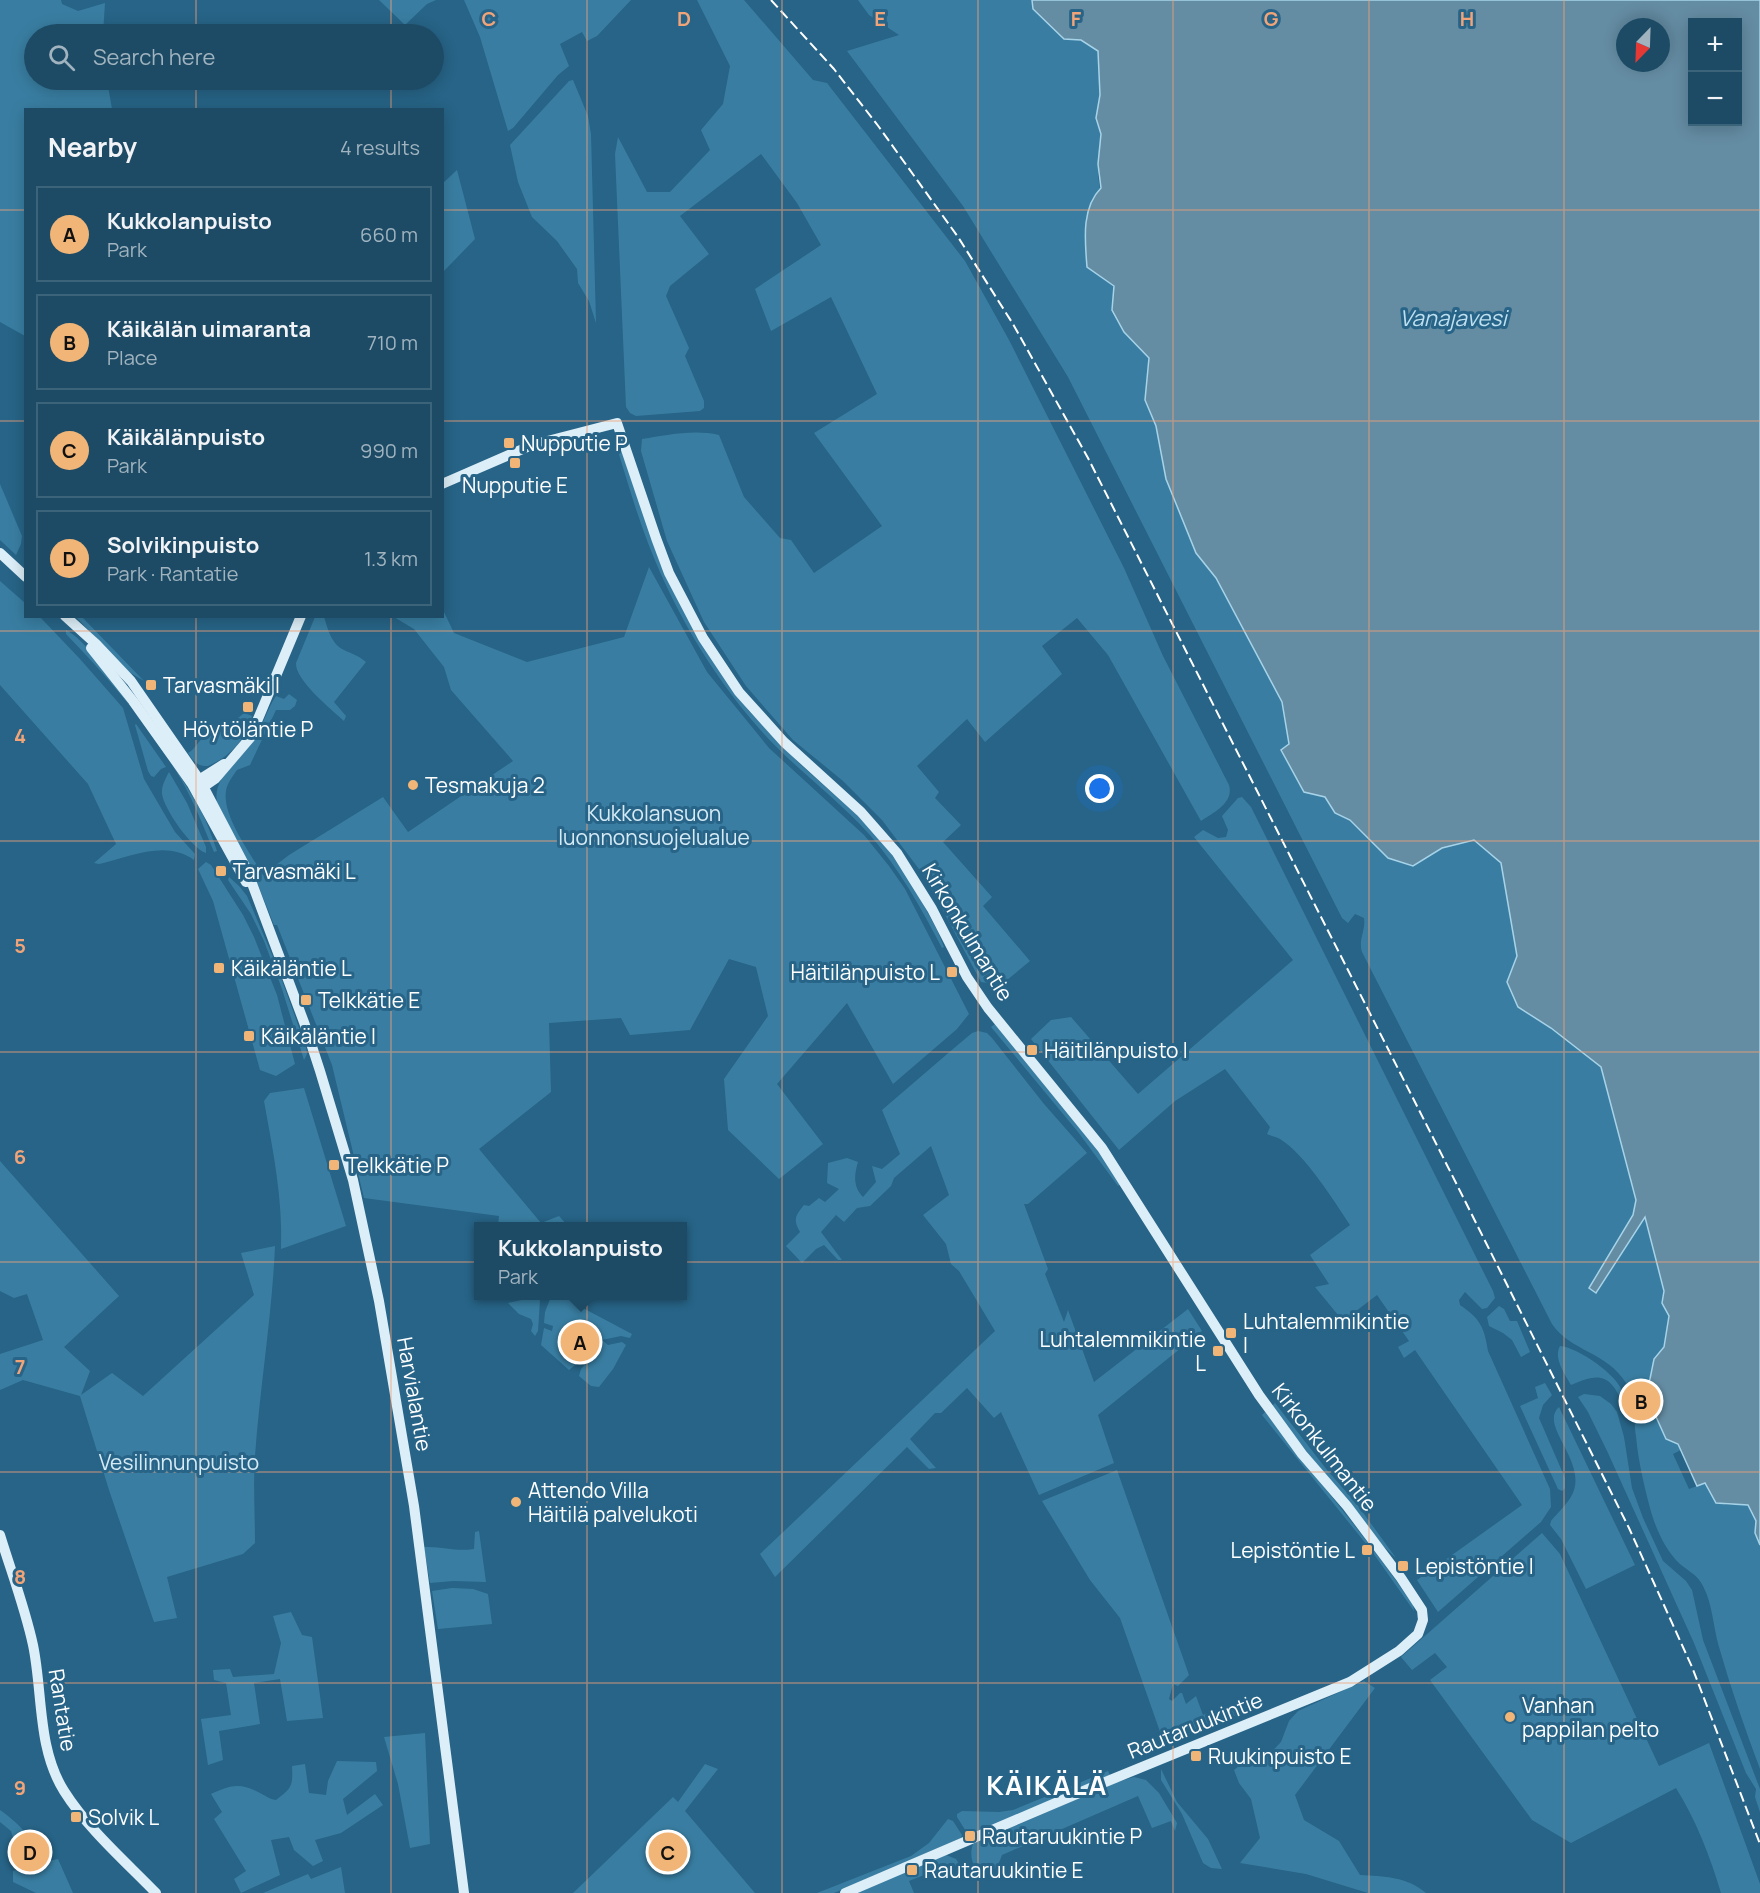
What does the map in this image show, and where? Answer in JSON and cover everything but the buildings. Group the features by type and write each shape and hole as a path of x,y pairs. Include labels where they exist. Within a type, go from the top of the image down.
{"street":[{"name":"Kirkonkulmantie","path":"444,483 532,445 617,423 669,573 703,638 739,692 759,716 861,812 897,853 932,909 967,976 988,1008 1102,1148 1263,1400 1302,1454 1347,1506 1412,1594 1422,1610 1423,1620 1418,1634"},
{"path":"0,553 24,575"},
{"name":"Harvialantie","path":"66,618 96,644 131,681 198,785 247,870 305,1025 353,1180 379,1301 414,1506 464,1893"},
{"path":"198,785 244,747 252,734 300,618"},
{"name":"Rantatie","path":"0,1535 33,1643 47,1750 54,1771 64,1791 83,1817 156,1893"},
{"name":"Rautaruukintie","path":"845,1893 1093,1787 1287,1710 1350,1682 1400,1651 1418,1634"}],"green space":[{"path":"0,0 61,0 62,4 78,11 105,3 104,24 24,24 24,90 109,90 112,108 24,108 24,335 0,322"},
{"path":"379,0 436,0 427,4 404,24"},
{"path":"464,0 631,0 597,36 587,41 582,32 560,44 569,66 558,75 508,131 480,37"},
{"path":"697,0 744,0 813,80 827,83 965,261 1009,340 1124,568 1163,656 1229,785 1229,797 1226,802 1201,821 1108,655 1077,618 1042,646 1062,674 985,742 967,719 917,766 939,792 935,798 961,825 943,842 992,897 983,906 1030,961 1001,985 981,982 925,877 882,820 843,781 793,740 746,686 704,622 667,541 641,451 642,439 680,433 719,435 744,497 780,538 791,540 814,573 882,526 814,433 877,394 831,297 771,331 755,289 821,245 797,203 761,154 680,216 709,254 670,286 666,296 689,348 685,356 704,401 704,408 700,411 636,416 626,407 615,154 618,137 647,192 670,192 710,150 701,130 723,104 730,66"},
{"path":"858,0 1032,0 1033,9 1064,39 1081,40 1098,51 1100,95 1096,118 1101,134 1098,176 1114,286 1124,332 1149,358 1145,400 1156,426 1166,479 1196,553 1216,578 1282,702 1289,744 1281,751 1304,792 1325,797 1335,813 1350,820 1388,858 1413,866 1442,848 1474,840 1501,863 1517,956 1507,982 1518,1007 1551,1028 1601,1067 1636,1200 1633,1215 1590,1288 1597,1293 1645,1217 1664,1291 1662,1303 1669,1316 1664,1347 1654,1359 1650,1379 1644,1390 1666,1439 1678,1444 1681,1450 1673,1454 1689,1489 1705,1483 1726,1505 1748,1505 1756,1521 1755,1533 1760,1545 1760,1769 1738,1709 1706,1593 1701,1582 1670,1552 1655,1523 1640,1463 1633,1402 1626,1383 1609,1364 1568,1340 1552,1324 1362,952 1364,918 1355,914 1348,923 1342,918 1068,377 963,206 847,51 899,35 869,15"},
{"path":"573,80 588,116 591,134 596,323 589,301 578,283 577,269 557,241 532,217 518,182 510,145 569,81"},
{"path":"457,170 475,239 444,271 444,182"},
{"path":"618,446 620,446 661,565 748,710 800,764 858,816 887,848 914,887 944,947 942,948 909,889 880,847 842,806 770,741 709,662 658,568 636,508"},
{"path":"0,484 22,536 16,555 0,540"},
{"name":"Kukkolansuon luonnonsuojelualue","path":"649,567 707,672 769,748 864,835 889,866 905,889 969,1014 957,1029 893,1084 847,1003 777,1084 823,1144 779,1179 728,1130 724,1079 768,1016 756,967 729,959 690,1030 630,1035 621,1018 549,1023 551,1092 479,1149 540,1222 498,1222 499,1216 364,1198 332,1065 277,925 274,925 254,875 217,802 217,793 223,776 254,739 276,696 284,699 289,694 297,700 295,706 290,710 276,710 250,765 237,770 226,791 228,812 263,875 289,855 383,797 408,832 513,761 451,690 444,667 414,629 396,618 444,618 444,612 454,633 527,662 624,637"},
{"path":"0,581 24,602 24,618 41,618 123,708 144,779 175,832 195,854 194,860 183,854 160,850 99,864 94,863 116,844 88,784 0,685"},
{"path":"77,618 83,618 144,681 129,672"},
{"path":"315,618 324,618 336,644 366,662 334,702 346,716 344,721 307,686 297,670 296,663"},
{"path":"66,630 90,651 132,709 66,634"},
{"path":"244,713 252,716 249,725 241,740 230,752 208,766 201,766 194,761 188,753 200,741"},
{"path":"136,724 166,767 154,777 148,771"},
{"path":"170,762 200,809 217,851 214,852 191,798"},
{"path":"169,772 187,803 206,847 206,853 186,836 164,801 162,788"},
{"path":"1242,797 1251,807 1493,1291 1495,1298 1487,1308 1482,1309 1465,1292 1459,1300 1460,1305 1477,1319 1483,1329 1488,1351 1550,1489 1551,1507 1541,1522 1438,1612 1417,1580 1522,1505 1415,1350 1404,1358 1398,1347 1409,1341 1377,1295 1343,1321 1315,1287 1329,1284 1310,1255 1350,1225 1327,1191 1309,1166 1290,1146 1279,1138 1267,1134 1270,1127 1225,1069 1175,1101 1119,1150 1031,1039 1051,1020 1071,1017 1138,1094 1293,960 1194,837 1203,830 1218,838 1226,837 1228,830 1222,816 1238,798"},
{"path":"206,862 211,865 243,915 277,995 295,1064 276,1076 260,1070 213,901 198,869"},
{"path":"229,877 247,896 276,964 306,1047 307,1054 304,1060 264,941 251,914 228,880"},
{"path":"995,1024 1102,1155 1122,1183 1118,1186 1078,1132 991,1027"},
{"path":"978,1031 987,1033 992,1038 1044,1104 1087,1153 1028,1204 1024,1204 1048,1269 1045,1274 1064,1322 1068,1310 1094,1382 1188,1309 1202,1331 1098,1415 1114,1463 1039,1495 1001,1412 994,1418 967,1388 941,1413 935,1413 910,1439 936,1468 929,1469 907,1447 775,1577 760,1554 995,1331 959,1271 951,1264 946,1244 923,1215 949,1195 931,1146 894,1178 891,1186 870,1206 857,1208 844,1222 836,1215 821,1232 842,1260 838,1260 824,1245 816,1249 802,1263 786,1246 800,1232 796,1218 804,1205 809,1206 819,1198 825,1202 839,1189 827,1183 828,1163 847,1158 858,1162 855,1181 863,1197 876,1182 872,1166 882,1169 900,1154 882,1110 972,1033"},
{"path":"304,1088 346,1226 281,1249 279,1193 264,1101 270,1093"},
{"name":"Vesilinnunpuisto","path":"0,1161 119,1296 64,1347 90,1371 81,1395 112,1373 143,1396 254,1295 241,1253 275,1246 255,1456 255,1543 243,1554 167,1577 177,1618 154,1622 80,1396 23,1380 0,1390 0,1354 43,1340 27,1294 14,1298 0,1291"},
{"path":"559,1216 564,1222 544,1222"},
{"path":"540,1300 538,1331 535,1336 531,1331 533,1324 531,1319 519,1314 508,1303"},
{"path":"550,1300 577,1300 581,1307 632,1334 630,1338 621,1336 602,1340 608,1345 622,1342 626,1345 613,1369 599,1387 591,1386 579,1376 581,1369 592,1357 586,1354 569,1370 541,1345 544,1328 552,1331 553,1326 544,1323"},
{"path":"1499,1306 1504,1309 1510,1321 1517,1321 1530,1352 1521,1357 1512,1340 1489,1326 1487,1317"},
{"path":"1560,1346 1589,1358 1610,1374 1623,1392 1624,1400 1603,1378 1592,1378 1571,1385 1559,1361"},
{"path":"1545,1383 1552,1395 1543,1405 1539,1418 1565,1478 1565,1488 1562,1491 1558,1489 1520,1406 1538,1398 1535,1387"},
{"path":"1584,1394 1600,1396 1617,1412 1624,1437 1632,1488 1643,1518 1663,1561 1686,1581 1692,1590 1703,1640 1760,1789 1760,1812 1755,1797 1756,1789 1746,1773 1694,1643 1608,1453 1578,1397"},
{"path":"1275,1403 1356,1503 1396,1558 1384,1547 1295,1437 1272,1406"},
{"path":"1559,1407 1635,1565 1586,1589 1561,1539 1550,1525 1572,1494 1575,1478 1573,1466 1554,1423 1554,1414"},
{"path":"1265,1412 1378,1556 1413,1605 1414,1611 1371,1550 1262,1415"},
{"path":"1117,1470 1189,1675 1178,1686 1173,1684 1169,1699 1172,1701 1182,1693 1186,1704 1196,1696 1203,1715 1251,1697 1254,1707 1210,1727 1164,1743 1120,1618 1090,1580 1042,1501"},
{"path":"479,1531 486,1582 430,1583 424,1547 474,1549 475,1532"},
{"path":"1542,1533 1560,1554 1659,1766 1709,1743 1760,1884 1760,1893 1721,1893 1702,1839 1676,1788 1571,1843 1532,1820 1430,1680 1447,1667 1435,1653 1412,1670 1401,1657"},
{"path":"452,1588 473,1589 488,1594 492,1624 438,1629 432,1591"},
{"path":"291,1612 302,1635 312,1637 323,1718 287,1721 280,1679 254,1683 260,1724 219,1731 223,1760 208,1765 201,1719 231,1715 226,1683 214,1680 213,1670 230,1669 233,1677 274,1674 281,1643 273,1616"},
{"path":"1364,1681 1375,1688 1295,1795 1304,1820 1339,1841 1360,1875 1403,1881 1426,1893 1368,1893 1306,1874 1240,1863 1260,1838 1251,1799 1239,1783 1234,1770 1239,1766 1260,1764 1281,1742 1289,1721 1298,1711"},
{"path":"425,1733 430,1844 410,1848 398,1784 384,1737"},
{"path":"337,1761 376,1762 377,1771 343,1799 347,1815 375,1794 383,1805 341,1833 315,1840 323,1861 313,1866 294,1850 289,1837 271,1840 280,1875 241,1893 234,1879 246,1871 214,1819 222,1812 211,1794 229,1787 240,1786 276,1800 290,1786 292,1766 305,1764 309,1793 326,1795 328,1781"},
{"path":"705,1764 718,1769 685,1811 755,1893 573,1893 673,1797 678,1802"},
{"path":"1161,1769 1177,1802 1208,1839 1222,1869 1211,1868 1203,1863 1182,1814 1161,1780"},
{"path":"1108,1771 1110,1775 971,1834 967,1833 957,1817 957,1814 962,1811 1013,1810"},
{"path":"1134,1777 1146,1780 1159,1793 1177,1823 1175,1831 1171,1821 1152,1828 1138,1796 1002,1855 990,1872 983,1874 976,1869 972,1857 973,1844 1114,1783"},
{"path":"0,1810 26,1833 45,1862 58,1859 73,1893 36,1893 13,1882 13,1871 31,1865 25,1853 17,1851 11,1831 0,1822"},
{"path":"948,1819 953,1821 962,1835 961,1838 834,1893 817,1893 911,1856 929,1843"},
{"path":"946,1855 956,1859 962,1872 959,1872 954,1863 909,1881 914,1893 853,1893"},
{"path":"341,1867 345,1893 263,1893 308,1874 311,1879"}],"water":[{"name":"Vanajavesi","path":"1032,0 1760,0 1760,1545 1755,1533 1756,1521 1748,1505 1716,1503 1705,1483 1697,1486 1678,1444 1666,1439 1644,1390 1650,1379 1654,1359 1664,1347 1669,1316 1662,1303 1664,1291 1645,1217 1596,1293 1589,1288 1633,1215 1636,1200 1601,1067 1551,1028 1518,1007 1507,982 1517,956 1501,863 1474,840 1442,848 1413,866 1388,858 1350,820 1335,813 1325,797 1304,792 1281,750 1289,744 1282,702 1216,578 1196,553 1166,479 1156,426 1145,400 1149,358 1124,332 1112,310 1114,286 1087,267 1085,236 1087,215 1090,205 1101,188 1098,164 1101,134 1096,118 1100,95 1098,51 1081,40 1064,39 1033,9"}],"railway":[{"path":"771,0 834,69 958,237 1013,324 1088,458 1629,1528 1692,1667 1760,1844"}],"place":[{"name":"Nupputie P","path":"509,443"},
{"name":"Nupputie E","path":"515,463"},
{"name":"Tarvasmäki I","path":"151,685"},
{"name":"Höytöläntie P","path":"248,707"},
{"name":"Tesmakuja 2","path":"413,785"},
{"name":"Tarvasmäki L","path":"221,871"},
{"name":"Käikäläntie L","path":"219,968"},
{"name":"Häitilänpuisto L","path":"952,972"},
{"name":"Telkkätie E","path":"306,1000"},
{"name":"Käikäläntie I","path":"249,1036"},
{"name":"Häitilänpuisto I","path":"1032,1050"},
{"name":"Telkkätie P","path":"334,1165"},
{"name":"Luhtalemmikintie I","path":"1231,1333"},
{"name":"Kukkolanpuisto","path":"580,1342"},
{"name":"Luhtalemmikintie L","path":"1218,1351"},
{"name":"Käikälän uimaranta","path":"1641,1401"},
{"name":"Attendo Villa Häitilä palvelukoti","path":"516,1502"},
{"name":"Lepistöntie L","path":"1367,1550"},
{"name":"Lepistöntie I","path":"1403,1566"},
{"name":"Vanhan pappilan pelto","path":"1510,1717"},
{"name":"Ruukinpuisto E","path":"1196,1756"},
{"name":"Solvik L","path":"76,1817"},
{"name":"Rautaruukintie P","path":"970,1836"},
{"name":"Solvikinpuisto","path":"30,1852"},
{"name":"Käikälänpuisto","path":"668,1852"},
{"name":"Rautaruukintie E","path":"912,1870"}],"district":[{"name":"KÄIKÄLÄ","path":"1047,1784"}]}
